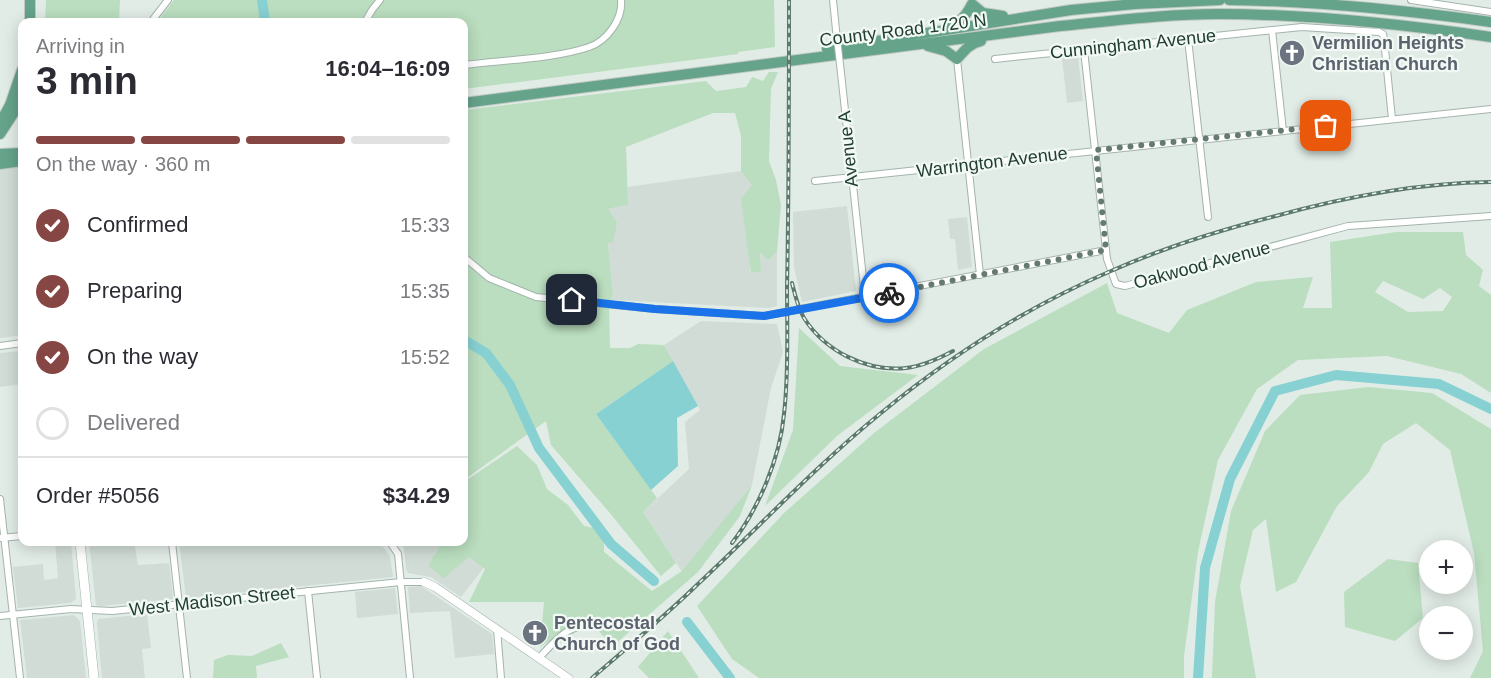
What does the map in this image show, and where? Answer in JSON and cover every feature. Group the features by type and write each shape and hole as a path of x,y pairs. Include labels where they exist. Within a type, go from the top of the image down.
{"main road":[{"path":"30,0 30,18"},
{"path":"1184,1 1220,0"},
{"path":"1229,0 1320,2 1491,22"},
{"name":"County Road 1720 N","path":"468,95 767,57 938,32 1071,9 1184,1"},
{"path":"938,32 960,22 972,2 983,13 1017,18"},
{"name":"County Road 1720 N","path":"468,102 1007,33 1146,18 1217,14 1282,15 1349,20 1491,37"},
{"path":"920,44 936,47 957,59 972,43 1007,33"},
{"path":"0,123 18,83"},
{"path":"0,134 18,106"},
{"path":"0,154 18,153"},
{"path":"0,164 18,161"},
{"path":"80,546 94,678"}],"street":[{"path":"155,18 168,0"},
{"path":"367,18 380,0"},
{"path":"468,65 563,53 591,46 608,35 620,15 621,0"},
{"name":"Avenue A","path":"833,0 865,297"},
{"path":"1411,0 1491,12"},
{"name":"Cunningham Avenue","path":"995,59 1302,27 1376,32 1383,34 1392,119"},
{"path":"1272,30 1283,131"},
{"path":"1188,39 1208,217"},
{"path":"468,260 489,278 536,297 655,309 764,316 1106,250 1084,50"},
{"path":"957,59 980,275"},
{"name":"Warrington Avenue","path":"815,181 1491,109"},
{"name":"Oakwood Avenue","path":"1106,250 1110,271 1116,284 1125,286 1348,226 1491,216"},
{"path":"0,346 18,344"},
{"path":"0,499 2,538 20,678"},
{"path":"2,538 18,536"},
{"path":"173,546 187,678"},
{"path":"393,546 398,554 410,678"},
{"name":"West Madison Street","path":"0,616 71,609 103,612 400,582 424,582"},
{"path":"424,582 435,586 568,678"},
{"path":"308,591 316,678"},
{"path":"539,658 562,634 579,625 600,623"},
{"path":"496,629 501,678"}],"shaded area":[{"path":"1078,56 1083,101 1067,103 1062,58"},
{"path":"18,167 18,336 0,338 0,169"},
{"path":"741,171 752,185 750,273 761,272 760,251 768,260 777,252 777,306 769,308 611,300 613,295 608,242 608,209 628,205 627,187"},
{"path":"847,206 856,291 802,302 794,267 793,212"},
{"path":"967,217 972,267 958,270 955,239 950,239 948,219"},
{"path":"701,321 777,324 783,352 771,388 752,485 682,572 643,512 689,469 685,422 700,410 664,345"},
{"path":"18,351 18,385 0,387 0,353"},
{"path":"55,546 71,546 76,599 70,603 18,608 13,567 43,564 44,580 58,578"},
{"path":"89,546 135,546 138,565 169,563 173,599 96,605"},
{"path":"180,546 382,546 390,556 393,577 186,598"},
{"path":"402,546 440,546 434,555 465,552 485,566 461,597 431,577 408,573"},
{"path":"421,586 492,634 494,654 455,658 450,611 410,613 408,587"},
{"path":"395,588 398,614 357,618 355,592"},
{"path":"147,614 151,648 142,649 145,678 102,678 98,619"},
{"path":"74,615 80,621 86,678 27,678 20,620"}],"green space":[{"path":"46,0 120,0 119,18 45,18"},
{"path":"174,0 774,0 775,47 738,52 738,54 468,88 468,18 160,18"},
{"path":"769,72 778,72 771,89 769,161 781,205 777,252 768,260 760,252 761,272 751,273 741,199 752,185 741,171 741,136 735,113 713,113 626,147 628,205 608,209 617,223 613,242 608,243 613,295 609,304 610,348 630,348 638,344 664,345 673,361 596,414 657,498 643,512 676,563 661,576 551,445 546,421 468,477 468,110 706,81 716,91 746,87 752,77 763,81"},
{"path":"1396,232 1463,232 1466,255 1483,270 1479,286 1491,295 1491,393 1461,374 1387,356 1298,360 1257,389 1218,460 1198,552 1184,656 1184,678 759,678 732,659 697,606 784,513 874,433 984,349 1107,283 1117,313 1169,333 1187,310 1256,282 1313,277 1303,308 1332,308 1330,242","holes":["1383,281 1423,299 1440,288 1452,297 1443,311 1408,312 1375,292"]},
{"path":"799,328 840,366 918,375 837,436 765,506 793,430"},
{"path":"1368,387 1432,393 1491,429 1491,678 1470,678 1483,651 1473,540 1471,540 1450,450 1416,423 1383,444 1369,472 1337,506 1296,582 1276,592 1266,519 1253,530 1240,586 1256,678 1212,678 1215,602 1231,511 1265,431 1300,395"},
{"path":"517,446 537,465 547,489 568,505 584,526 604,530 604,552 652,591 682,571 752,485 740,516 698,572 613,646 586,618 540,647 544,602 469,602 485,569 469,557 444,578 428,566 440,546 468,546 468,479"},
{"path":"1388,559 1418,563 1419,594 1422,606 1419,606 1419,621 1395,641 1345,627 1344,592"},
{"path":"668,631 699,678 649,678 638,667"},
{"path":"281,643 289,657 256,666 257,678 213,678 214,660 228,655 252,656"}],"water":[{"path":"673,361 698,406 677,418 678,466 651,490 596,414"}],"waterway":[{"path":"262,0 264,18"},
{"path":"468,342 486,353 510,385 539,448 611,544 654,581"},
{"path":"1198,678 1205,568 1230,479 1275,391 1336,375 1439,384 1491,409"},
{"path":"687,622 730,678"}],"railway":[{"path":"732,543 751,514 767,482 778,448 784,414 787,382 789,0"},
{"path":"592,678 673,607 857,433 907,392 962,352 1020,316 1080,285 1131,263 1170,247 1231,228 1326,203 1380,192 1435,185 1491,182"},
{"path":"792,283 800,310 813,330 835,349 862,363 876,367 906,368 930,362 953,351"}],"way so far":[{"path":"889,293 1106,250 1096,150 1326,126"}],"place":[{"name":"Vermilion Heights Christian Church","path":"1292,53"},
{"name":"Pentecostal Church of God","path":"535,633"}],"route":[{"path":"572,300 655,309 764,316 889,293"}]}
